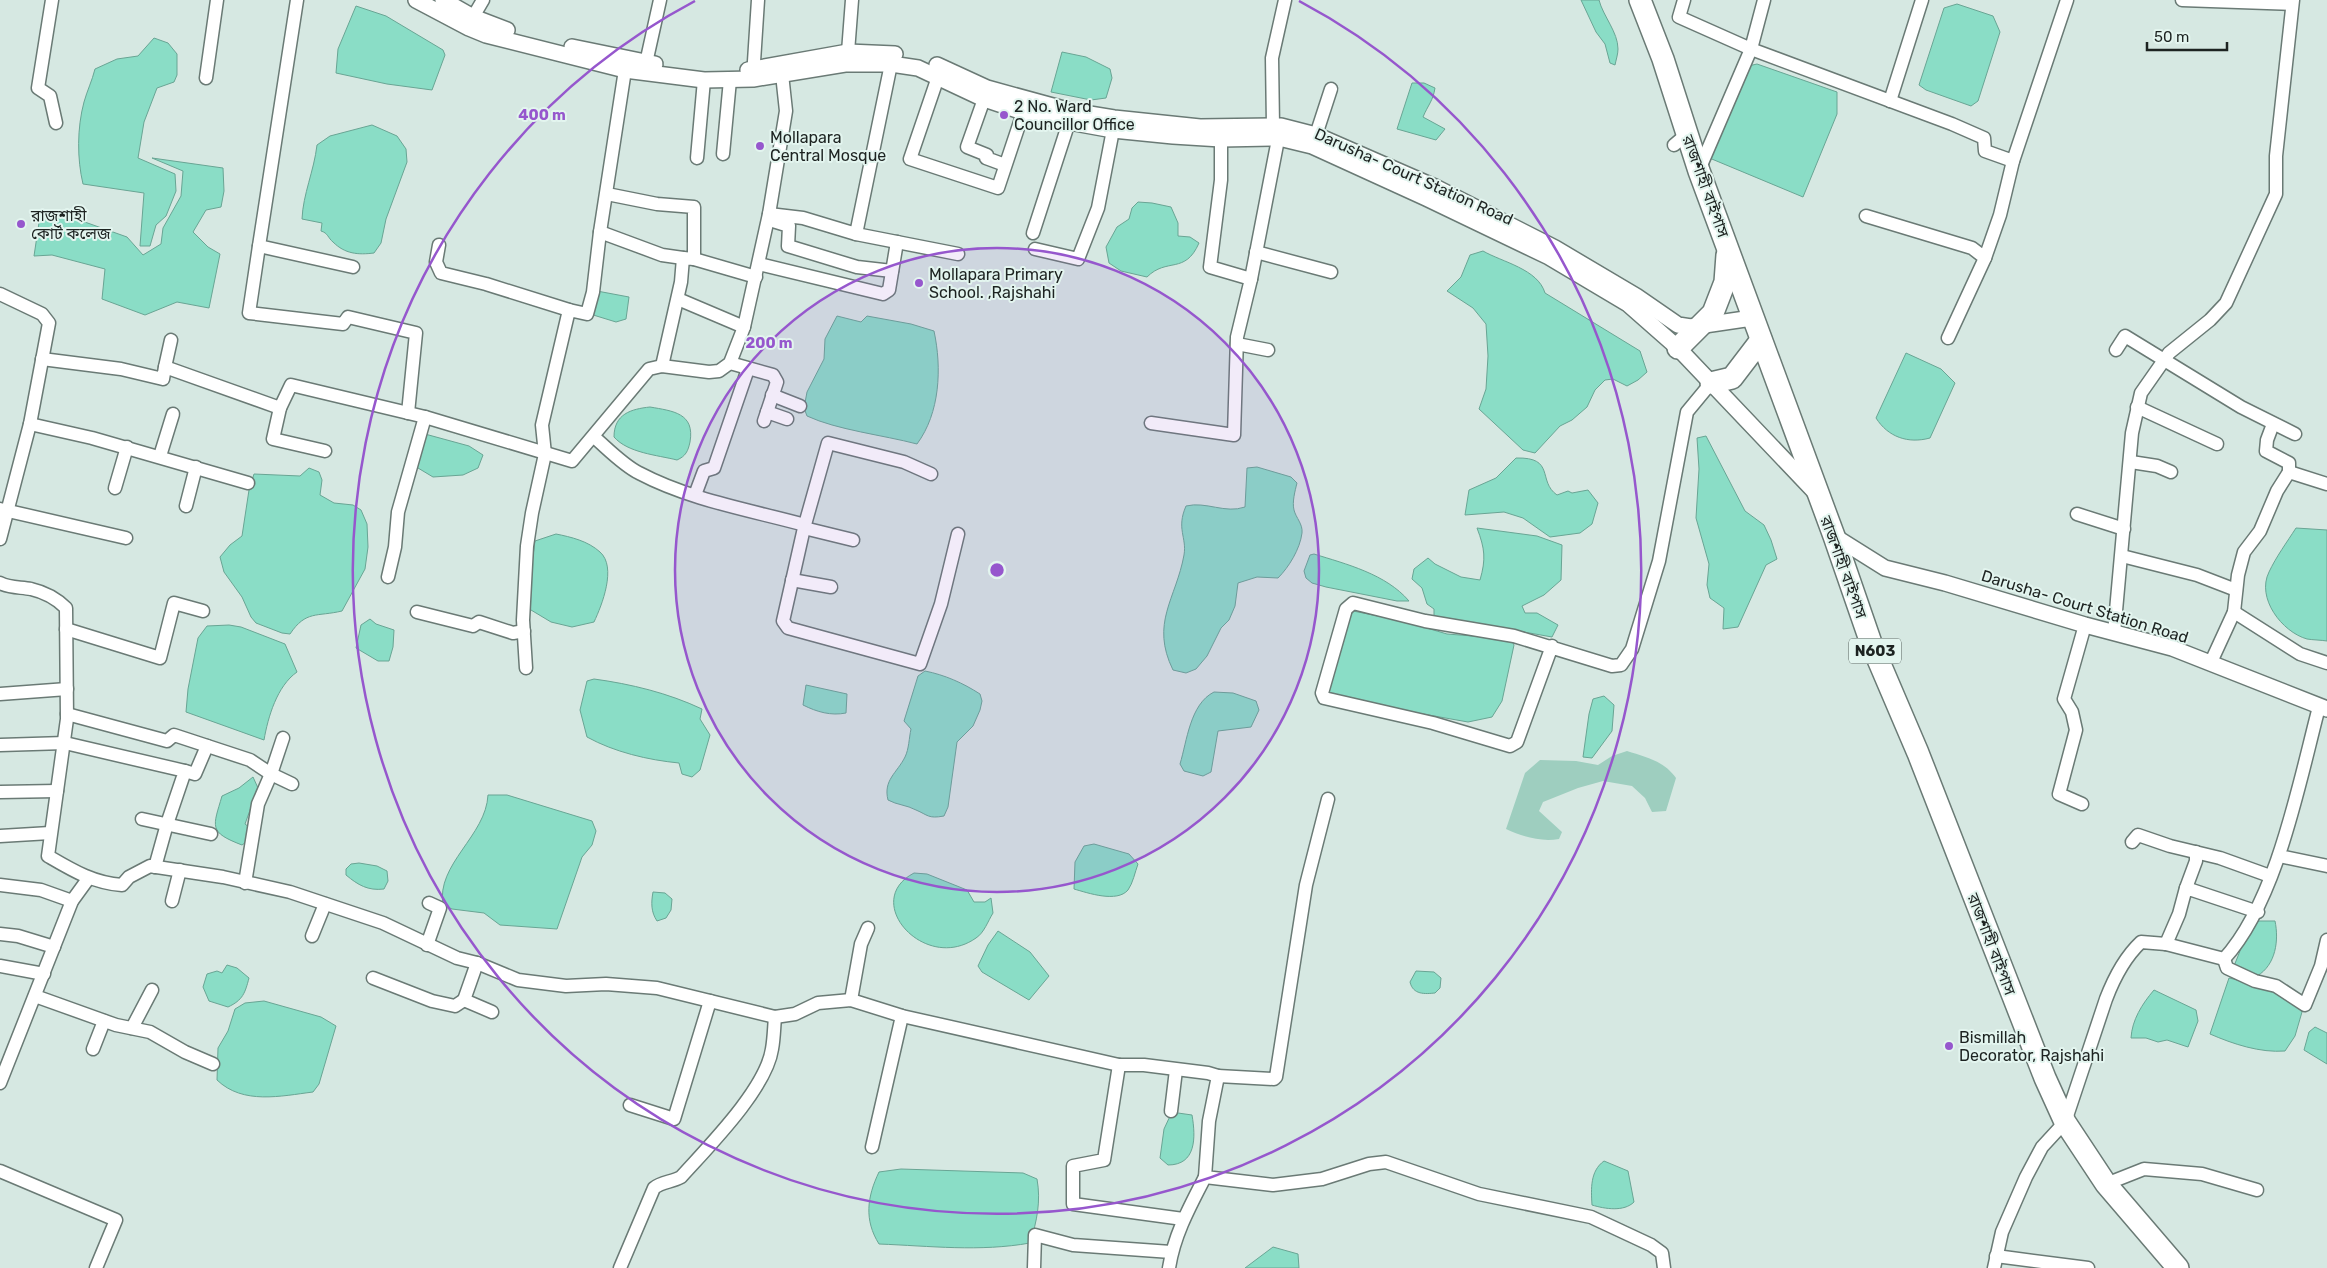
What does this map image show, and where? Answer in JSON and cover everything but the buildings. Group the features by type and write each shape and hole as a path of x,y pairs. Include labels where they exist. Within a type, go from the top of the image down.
{"highway":[{"name":"রাজশাহী বাইপাস","path":"1640,0 1680,139 1699,171 1872,643 1918,753 2041,1069 2065,1122 2106,1184 2178,1268"},
{"path":"1678,348 1713,313 1719,302 1725,282 1727,245"},
{"path":"1711,383 1732,378 1760,340"}],"street":[{"path":"52,0 38,88 50,96 56,123"},
{"path":"206,78 217,0"},
{"path":"297,0 249,313 343,324 348,317 416,333 408,413"},
{"name":"Darusha- Court Station Road","path":"416,0 468,28 486,35 626,70 704,80 730,80 783,70 844,64 891,64 918,68 984,99 1221,133"},
{"name":"Darusha- Court Station Road","path":"442,0 489,25 556,43 646,63 753,75"},
{"path":"473,17 483,0"},
{"path":"646,63 660,0"},
{"path":"753,75 758,0"},
{"path":"848,52 852,0"},
{"path":"1151,423 1234,435 1237,344 1251,279 1278,130 1272,58 1285,0"},
{"path":"1684,0 1679,17 1752,49 1984,138 1985,151 2013,161"},
{"path":"1699,171 1752,49 1764,0"},
{"path":"1890,101 1922,0"},
{"path":"1948,338 1985,258 2000,215 2013,161 2067,0"},
{"path":"2114,633 2131,462 2132,433 2141,393 2179,343 2210,320 2226,303 2276,194 2276,156 2292,2 2182,0"},
{"name":"Darusha- Court Station Road","path":"783,70 848,52 891,54 921,59 1026,106 1069,122 1113,130 1221,133 1278,130 1316,135 1435,187 1555,248 1636,296 1678,325 1685,327 1700,326 1752,318"},
{"path":"856,234 891,64"},
{"path":"439,245 436,262 441,273 486,284 587,314 593,292 600,232 626,70"},
{"path":"325,451 273,439 280,408 291,385 424,417 572,461 649,369 662,366 709,372 719,371 730,363 744,327 769,217 786,111 783,70"},
{"path":"938,77 910,159 998,188 1026,106"},
{"path":"697,158 704,80"},
{"path":"723,154 730,80"},
{"path":"1316,135 1331,89"},
{"path":"984,99 967,148 987,154 986,158 1005,165"},
{"path":"1033,233 1069,122"},
{"path":"1035,249 1078,259 1098,208 1113,130"},
{"name":"Darusha- Court Station Road","path":"1278,130 1549,257 1628,304 1678,348 1818,496"},
{"path":"1221,133 1222,180 1210,267 1251,279"},
{"path":"607,194 657,204 694,207 688,259 662,366"},
{"path":"1866,216 1972,248 1985,258"},
{"path":"769,217 803,218 856,234 958,254"},
{"path":"769,217 788,225 788,246 857,267 892,271"},
{"path":"600,232 662,255 883,294 889,290 897,242"},
{"path":"258,246 353,267"},
{"path":"1256,252 1331,272"},
{"path":"0,294 42,314 49,323 30,424 4,510 0,539"},
{"path":"678,299 744,327"},
{"path":"526,668 524,632 526,546 545,454 542,425 569,310"},
{"path":"2116,350 2125,336 2273,424 2295,434"},
{"path":"42,359 121,369 163,379 171,340"},
{"path":"1237,344 1268,350"},
{"path":"730,363 773,375 777,382 766,416 787,419"},
{"path":"165,368 280,408"},
{"path":"695,495 704,471 714,468 748,369"},
{"path":"1552,646 1515,745 1510,746 1433,724 1324,698 1322,693 1346,610 1353,603 1426,620 1514,636 1552,646 1612,666 1621,665 1632,649 1659,560 1687,412 1711,383"},
{"path":"772,395 800,406"},
{"path":"2137,407 2218,444"},
{"path":"160,456 173,414"},
{"path":"388,577 395,547 398,512 424,417"},
{"path":"30,424 127,447 248,482"},
{"path":"2211,662 2234,612 2236,590 2244,552 2260,531 2277,491 2289,472 2289,463 2266,451 2267,440 2273,424"},
{"path":"594,437 637,472 695,495 853,540"},
{"path":"931,474 904,462 828,443 804,526 783,620 788,628 920,664 941,604 958,534"},
{"path":"115,488 127,447"},
{"path":"2131,462 2157,466 2171,472"},
{"path":"186,506 196,467"},
{"path":"2289,472 2327,484"},
{"path":"4,510 126,538"},
{"path":"2077,514 2124,528"},
{"name":"Darusha- Court Station Road","path":"1834,536 1885,568 1945,583 2085,625 2172,648 2323,708"},
{"path":"2122,556 2196,575 2236,590"},
{"path":"792,580 831,587"},
{"path":"0,583 5,586 32,590 58,600 66,608 67,714 65,743 48,856 88,879 105,884 122,885 129,877 150,866 180,870 290,892 383,923 457,958 477,963 518,980 566,986 606,984 657,988 774,1018 796,1014 818,1003 851,1000 902,1016 1119,1065 1144,1065 1218,1076 1274,1079 1276,1077 1306,885 1328,799"},
{"path":"66,629 160,658 174,603 203,611"},
{"path":"417,612 473,626 479,622 513,632 524,632"},
{"path":"2234,612 2300,654 2316,661 2327,663"},
{"path":"2082,804 2059,794 2076,730 2072,712 2064,699 2085,625"},
{"path":"0,694 67,689"},
{"path":"2224,959 2234,948 2253,917 2279,856 2323,708"},
{"path":"67,714 167,741 174,736 207,746 250,760 271,774 292,784"},
{"path":"245,883 258,804 271,774 283,738"},
{"path":"0,746 65,743 195,774 207,746"},
{"path":"155,867 185,771"},
{"path":"0,792 57,791"},
{"path":"142,819 211,834"},
{"path":"0,836 50,833"},
{"path":"2132,842 2138,835 2170,846 2220,858 2270,876"},
{"path":"2166,944 2179,914 2196,861 2196,852"},
{"path":"2279,856 2327,866"},
{"path":"172,902 180,870"},
{"path":"0,1083 72,901 88,879"},
{"path":"0,885 41,890 72,901"},
{"path":"2186,888 2258,912"},
{"path":"427,945 440,908 429,903"},
{"path":"312,936 325,904"},
{"path":"851,1000 861,944 868,928"},
{"path":"0,934 18,936 54,947"},
{"path":"2224,959 2227,968 2255,981 2276,986 2305,1006 2321,966 2327,940"},
{"path":"2088,1268 1995,1262 2002,1232 2026,1177 2042,1147 2065,1122 2114,980 2131,951 2141,942 2166,944 2224,959"},
{"path":"373,978 432,1001 455,1006 464,1000 477,963"},
{"path":"0,966 44,974"},
{"path":"132,1028 152,990"},
{"path":"35,996 104,1021 150,1032 185,1052 213,1064"},
{"path":"464,1000 492,1012"},
{"path":"630,1105 674,1119 710,1001"},
{"path":"872,1147 902,1016"},
{"path":"620,1268 654,1188 681,1177 726,1127 759,1082 772,1050 774,1018"},
{"path":"93,1050 104,1021"},
{"path":"1119,1065 1104,1160 1073,1166 1072,1204 1183,1219"},
{"path":"1171,1111 1176,1070"},
{"path":"1169,1268 1171,1252 1183,1219 1206,1177 1209,1121 1218,1076"},
{"path":"1206,1177 1273,1185 1322,1179 1369,1164 1386,1162 1479,1194 1591,1217 1662,1253 1664,1268"},
{"path":"2106,1184 2144,1169 2202,1174 2257,1190"},
{"path":"0,1171 116,1220 96,1268"},
{"path":"1034,1268 1035,1235 1073,1245 1171,1252"}],"shaded area":[{"path":"1581,0 1599,0 1616,36 1618,51 1615,65 1610,63 1605,44 1596,32"},
{"path":"1957,4 1993,16 2000,32 1978,101 1971,106 1926,90 1919,85 1944,8"},
{"path":"356,6 386,16 443,50 445,55 432,90 387,84 336,73 338,49"},
{"path":"154,38 168,43 177,54 177,75 174,82 157,88 144,122 138,158 175,174 176,191 166,216 156,225 150,246 140,246 144,193 83,184 79,154 79,133 84,102 95,69 117,59 138,56"},
{"path":"1062,52 1086,57 1110,69 1112,78 1106,98 1091,100 1051,92"},
{"path":"1757,64 1837,92 1837,114 1803,197 1707,157 1744,67"},
{"path":"1412,83 1424,83 1435,88 1432,100 1423,117 1445,129 1436,140 1397,129"},
{"path":"372,125 397,136 406,149 407,162 386,219 381,243 374,253 357,254 342,249 331,240 321,231 322,223 302,219 303,210 317,145 330,136"},
{"path":"152,158 223,168 224,191 221,207 206,210 193,232 208,247 220,254 209,308 177,302 145,315 102,299 105,269 52,255 34,256 40,216 65,215 127,237 143,255 161,244 163,228 181,196 183,171"},
{"path":"1138,202 1171,207 1178,223 1178,236 1190,237 1199,243 1194,253 1188,259 1182,263 1154,271 1147,277 1121,271 1109,263 1106,247 1117,227 1129,219 1132,208"},
{"path":"1483,251 1527,272 1541,285 1545,293 1640,351 1647,372 1627,386 1613,379 1605,380 1595,390 1587,407 1572,420 1560,426 1535,453 1523,450 1479,409 1486,389 1488,356 1486,324 1473,308 1447,291 1461,277 1470,255"},
{"path":"597,291 629,297 626,319 616,322 590,314"},
{"path":"837,316 861,322 867,316 911,324 934,331 938,360 935,404 925,432 917,444 846,429 807,416 804,408 807,392 824,359 825,339"},
{"path":"1906,353 1941,369 1955,383 1930,438 1922,440 1899,437 1886,430 1876,418"},
{"path":"650,407 674,412 686,419 691,432 690,442 683,457 677,460 652,455 627,447 614,437 620,418 630,411"},
{"path":"425,434 469,446 483,455 478,468 463,475 433,477 413,465"},
{"path":"1706,436 1745,511 1764,525 1777,559 1766,565 1738,627 1723,629 1724,608 1710,598 1707,585 1709,564 1696,518 1699,469 1697,438"},
{"path":"1516,458 1536,461 1544,471 1551,489 1557,495 1568,491 1572,493 1588,490 1598,503 1592,524 1580,533 1550,537 1523,518 1504,512 1465,515 1469,490 1496,478"},
{"path":"1257,467 1291,477 1297,483 1293,507 1301,527 1301,539 1290,563 1278,578 1257,577 1238,583 1235,606 1229,620 1221,628 1207,656 1196,669 1186,673 1173,670 1164,638 1164,625 1184,555 1182,521 1186,506 1201,505 1230,509 1245,507 1247,468"},
{"path":"309,468 319,472 322,480 320,495 334,503 353,505 361,510 367,524 368,547 365,569 342,611 307,618 301,621 290,634 282,633 256,623 251,617 242,597 224,572 220,557 230,545 242,536 249,490 254,474 300,476"},
{"path":"1477,528 1537,536 1562,545 1561,580 1544,595 1522,606 1525,613 1537,613 1558,625 1552,637 1434,616 1434,609 1427,604 1422,588 1412,579 1414,569 1428,558 1435,564 1461,577 1480,580 1484,554"},
{"path":"2296,528 2327,530 2327,641 2307,639 2298,635 2281,622 2269,603 2266,582 2269,572"},
{"path":"556,534 585,542 600,552 605,559 608,576 601,606 594,622 572,627 551,622 526,607 535,541"},
{"path":"1314,554 1365,571 1389,584 1409,601 1397,601 1312,583 1306,578 1304,571 1310,555"},
{"path":"1353,611 1403,621 1447,634 1511,639 1514,645 1502,701 1492,717 1468,722 1361,703 1328,692 1334,654"},
{"path":"370,619 376,624 394,630 393,647 389,661 378,661 356,648 361,625"},
{"path":"229,625 241,627 285,644 297,672 284,685 274,703 264,740 186,712 188,689 198,638 207,626"},
{"path":"925,671 947,677 967,686 980,694 982,701 973,726 957,742 948,807 944,816 939,817 928,816 913,808 891,802 888,800 887,793 889,782 906,754 911,729 904,721 918,676"},
{"path":"594,679 649,690 676,698 702,709 700,719 710,735 700,770 692,777 682,774 679,763 631,755 587,737 580,710 587,681"},
{"path":"806,685 847,694 846,713 824,713 803,705"},
{"path":"1214,692 1233,693 1256,701 1259,710 1251,727 1218,731 1211,772 1203,776 1184,771 1180,764 1195,714 1206,698"},
{"path":"1604,696 1614,705 1612,731 1592,758 1583,757 1593,699"},
{"path":"1627,751 1666,767 1676,778 1666,811 1652,812 1645,798 1632,786 1603,781 1578,788 1543,802 1539,811 1562,832 1559,839 1532,838 1506,829 1525,773 1540,760 1576,761 1598,765 1612,756"},
{"path":"253,777 258,788 245,824 254,831 249,840 242,845 218,832 215,822 222,796 239,788"},
{"path":"488,795 507,795 592,821 596,831 592,845 582,857 557,929 500,925 484,913 452,909 443,905 443,890 447,876 479,824 485,810"},
{"path":"1094,844 1129,854 1138,864 1130,887 1123,894 1102,896 1074,889 1075,862 1084,846"},
{"path":"359,863 377,866 387,871 388,881 384,889 373,889 364,886 346,875 346,869 351,864"},
{"path":"914,873 927,874 967,890 974,902 985,902 991,898 993,913 979,936 956,947 937,947 920,941 906,929 896,915 894,900 899,885"},
{"path":"653,892 665,893 672,899 671,910 666,918 657,921 652,907"},
{"path":"2257,921 2275,921 2277,936 2272,959 2257,976 2234,966 2242,946"},
{"path":"998,931 1030,952 1049,976 1029,1000 982,972 978,966 988,945"},
{"path":"227,965 237,968 249,978 243,996 228,1007 209,1001 203,987 207,974 217,971 222,973"},
{"path":"1416,971 1434,972 1441,978 1440,988 1435,993 1423,993 1414,989 1410,982"},
{"path":"2229,978 2269,989 2288,999 2302,1012 2295,1036 2285,1051 2266,1051 2247,1047 2210,1034"},
{"path":"2154,990 2196,1010 2198,1021 2188,1047 2167,1040 2158,1042 2146,1038 2131,1038 2138,1012"},
{"path":"264,1001 321,1017 336,1026 319,1084 313,1092 275,1097 250,1096 227,1088 217,1080 218,1048 228,1031 235,1009 245,1003"},
{"path":"2315,1027 2327,1033 2327,1064 2304,1050 2309,1032"},
{"path":"1171,1114 1192,1115 1194,1141 1189,1155 1184,1160 1177,1164 1168,1165 1160,1158 1164,1129"},
{"path":"1604,1161 1628,1171 1634,1202 1630,1205 1614,1209 1592,1205 1594,1175 1599,1165"},
{"path":"901,1169 1023,1173 1037,1179 1038,1211 1030,1243 974,1248 879,1244 874,1235 869,1217 872,1190 879,1172"},
{"path":"1273,1247 1298,1254 1299,1268 1245,1268"}],"place":[{"name":"2 No. Ward Councillor Office","path":"1004,115"},
{"name":"Mollapara Central Mosque","path":"760,146"},
{"name":"রাজশাহী কোর্ট কলেজ","path":"21,224"},
{"name":"Mollapara Primary School. ,Rajshahi","path":"919,283"},
{"name":"Bismillah Decorator, Rajshahi","path":"1949,1046"}]}
